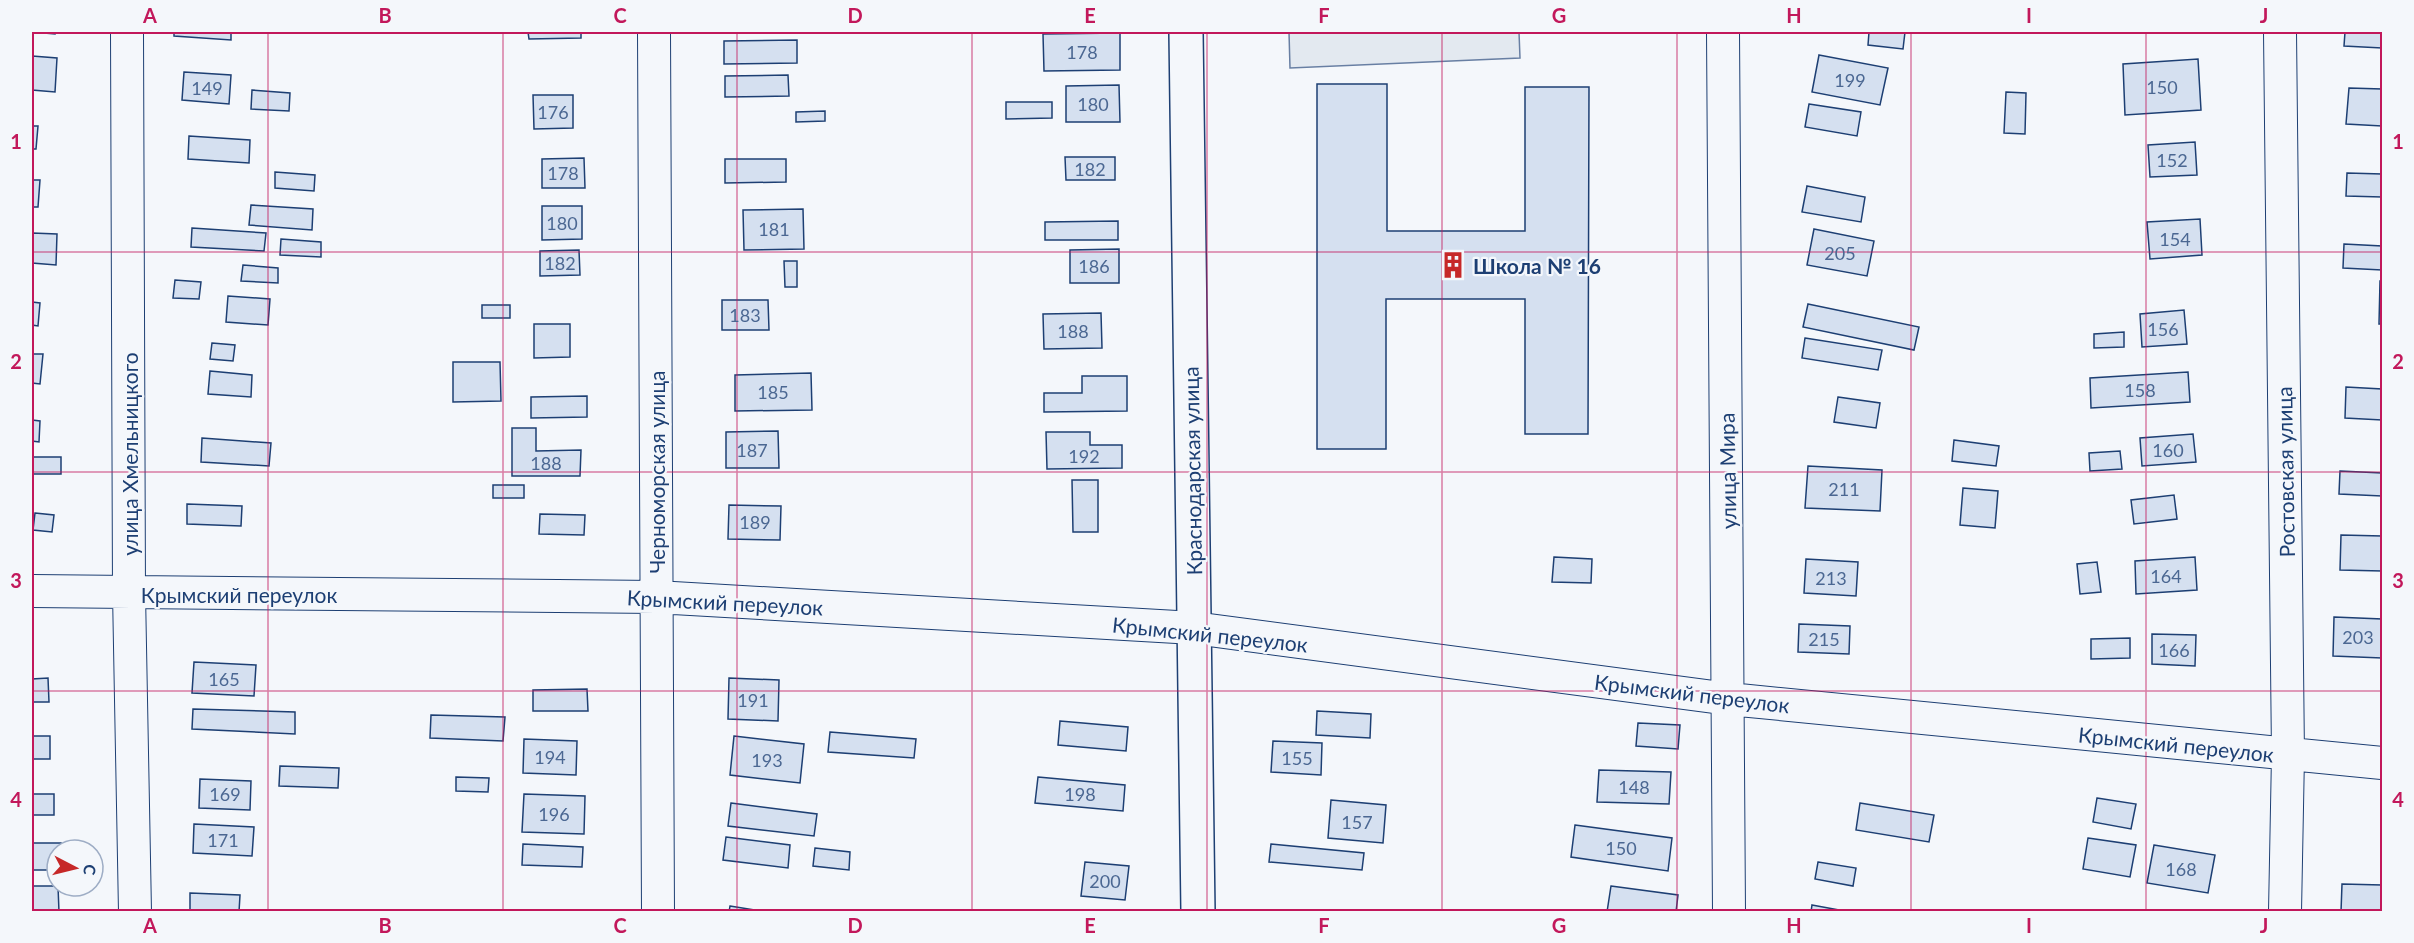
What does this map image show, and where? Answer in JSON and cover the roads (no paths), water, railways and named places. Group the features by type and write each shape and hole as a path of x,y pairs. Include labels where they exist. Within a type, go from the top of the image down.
{"street":[{"name":"улица Хмельницкого","path":"127,32 129,593 135,912"},
{"name":"Черноморская улица","path":"654,32 658,912"},
{"name":"Краснодарская улица","path":"1186,32 1198,912"},
{"name":"улица Мира","path":"1723,32 1730,912"},
{"name":"Ростовская улица","path":"2280,32 2288,755 2285,912"},
{"name":"Крымский переулок","path":"32,591 656,597 1194,628 1729,699 2382,763"}],"place":[{"name":"Школа № 16","path":"1453,265"}]}
